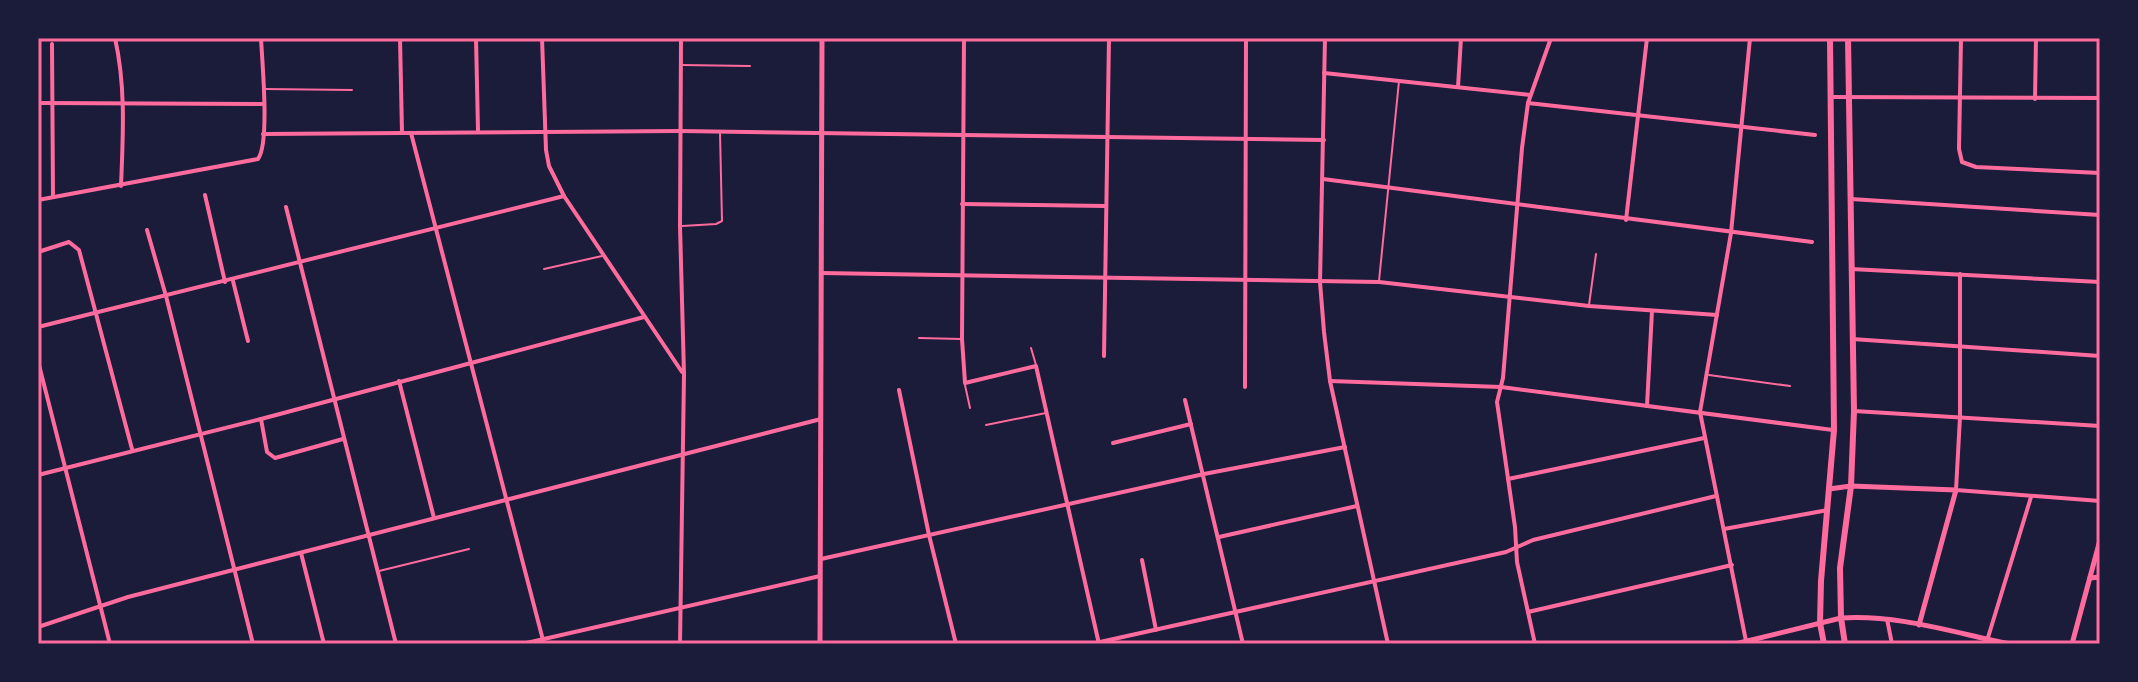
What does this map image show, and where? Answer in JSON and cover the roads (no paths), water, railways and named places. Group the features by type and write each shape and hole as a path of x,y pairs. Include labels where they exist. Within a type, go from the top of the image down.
{"main road":[{"path":"1824,644 1820,623 1821,581 1834,430 1830,38"},
{"path":"1845,644 1840,568 1851,486 1854,411 1848,38"}],"street":[{"path":"115,38 123,102 121,186"},
{"path":"38,200 254,161 262,154 264,104 261,38"},
{"path":"400,38 402,133"},
{"path":"476,38 478,131"},
{"path":"542,38 547,158 564,196 684,374"},
{"path":"680,644 684,374 680,226 681,38"},
{"path":"820,644 822,38"},
{"path":"964,38 962,339 965,383 1036,366 1099,643"},
{"path":"1104,356 1109,38"},
{"path":"1245,387 1246,38"},
{"path":"1325,38 1320,282 1330,381 1388,644"},
{"path":"1458,87 1461,38"},
{"path":"1535,644 1516,546 1497,402 1501,387 1528,103 1551,38"},
{"path":"1626,220 1647,38"},
{"path":"1744,642 1732,565 1700,412 1731,233 1750,38"},
{"path":"1961,38 1959,157 1966,165 2100,173"},
{"path":"2035,99 2036,38"},
{"path":"52,44 53,197"},
{"path":"1324,73 1530,95"},
{"path":"1831,97 2100,98"},
{"path":"38,103 264,104"},
{"path":"1528,103 1815,135"},
{"path":"263,134 680,131 1324,140"},
{"path":"411,133 543,641"},
{"path":"1323,179 1812,242"},
{"path":"205,195 225,282"},
{"path":"38,327 564,196"},
{"path":"1850,199 2100,215"},
{"path":"962,204 1106,206"},
{"path":"286,207 396,644"},
{"path":"147,230 253,644"},
{"path":"38,252 69,242 77,246 132,449"},
{"path":"1851,269 2100,282"},
{"path":"821,273 1379,282 1589,306 1717,315"},
{"path":"1919,625 1956,490 1960,417 1960,274"},
{"path":"233,280 248,341"},
{"path":"1647,406 1652,311"},
{"path":"38,475 644,317"},
{"path":"1852,339 2100,356"},
{"path":"38,361 110,644"},
{"path":"399,381 434,519"},
{"path":"1330,381 1501,387 1834,430"},
{"path":"899,390 929,535 956,644"},
{"path":"1185,400 1243,644"},
{"path":"1854,411 2100,426"},
{"path":"261,419 267,452 275,458 343,439"},
{"path":"38,627 101,604 821,419"},
{"path":"1113,443 1191,424"},
{"path":"1508,479 1704,438"},
{"path":"821,559 1204,474 1345,447"},
{"path":"1829,489 1851,486 1956,490 2100,501"},
{"path":"1091,644 1506,552 1516,546 1716,496"},
{"path":"1986,642 2031,497"},
{"path":"1219,537 1358,506"},
{"path":"1724,529 1828,510"},
{"path":"2072,644 2100,540"},
{"path":"301,553 324,644"},
{"path":"1142,560 1156,630"},
{"path":"1528,612 1732,565"},
{"path":"522,644 821,576"},
{"path":"2090,578 2100,577"},
{"path":"1735,644 1841,618 1887,619 1986,642 2010,644"},
{"path":"1887,619 1892,644"}],"lane":[{"path":"681,65 750,66"},
{"path":"1379,282 1399,81"},
{"path":"263,89 352,90"},
{"path":"680,226 722,221 720,132"},
{"path":"1589,306 1596,254"},
{"path":"544,269 605,255"},
{"path":"919,338 962,339"},
{"path":"1031,348 1036,366"},
{"path":"1707,375 1790,386"},
{"path":"965,383 970,408"},
{"path":"986,425 1047,412"},
{"path":"377,571 469,549"}]}
